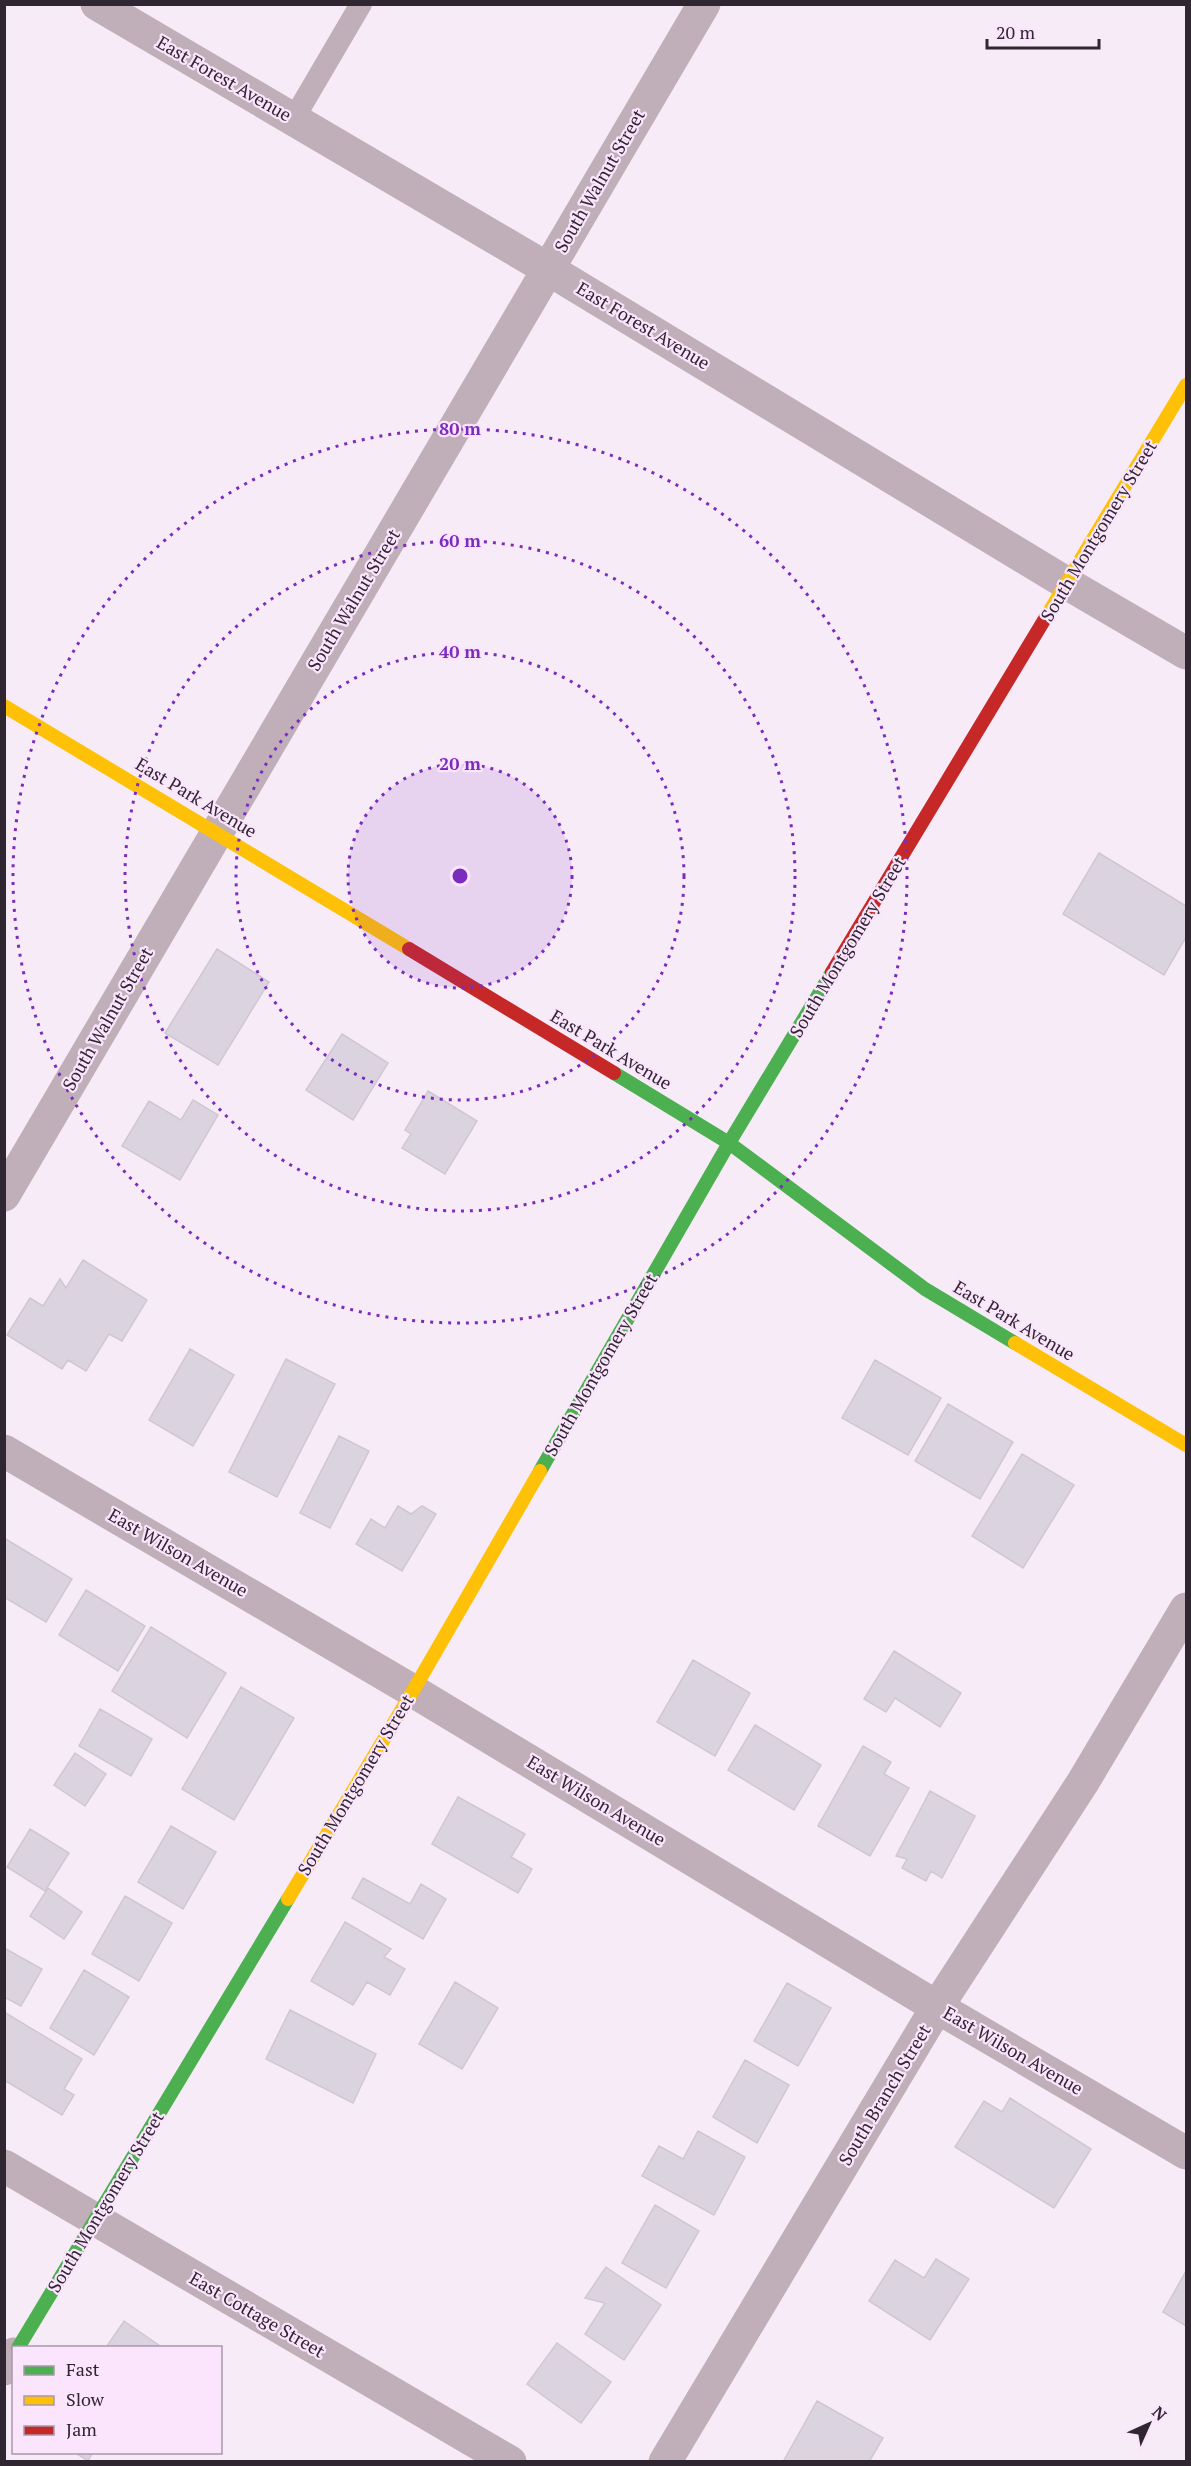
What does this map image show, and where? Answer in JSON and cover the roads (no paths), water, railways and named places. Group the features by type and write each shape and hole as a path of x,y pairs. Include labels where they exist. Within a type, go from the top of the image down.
{"street":[{"name":"East Forest Avenue","path":"96,4 548,269 1186,653"},
{"name":"South Walnut Street","path":"4,1196 704,4"},
{"name":"South Montgomery Street","path":"19,2346 413,1691 729,1143 1186,385"},
{"name":"East Park Avenue","path":"4,706 217,831 729,1143 925,1288 1186,1445"},
{"name":"East Wilson Avenue","path":"4,1451 413,1691 937,2007 1186,2153"},
{"name":"South Branch Street","path":"664,2462 937,2007 1083,1782 1186,1609"},
{"name":"East Cottage Street","path":"4,2166 510,2462"}],"lane":[{"path":"293,120 360,4"}]}
